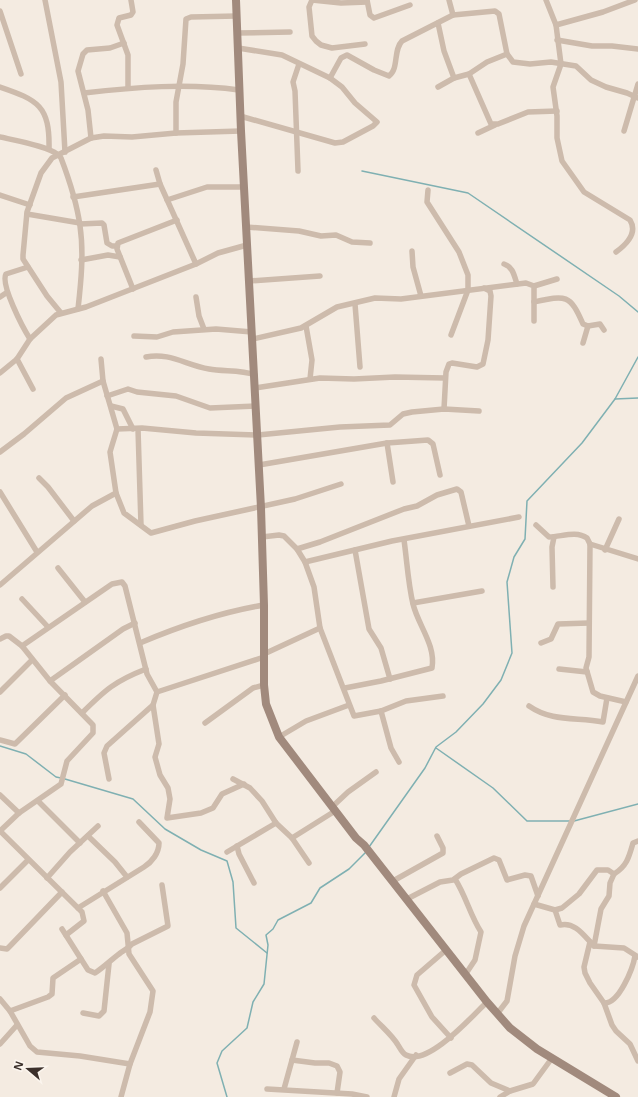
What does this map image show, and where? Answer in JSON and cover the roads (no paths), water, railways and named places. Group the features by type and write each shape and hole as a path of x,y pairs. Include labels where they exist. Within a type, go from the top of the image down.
{"main road":[{"path":"236,0 240,116 253,335 261,508 264,605 264,685 269,714 279,737 333,809 407,898 465,975 497,1014 520,1037 616,1097"}],"street":[{"path":"45,0 61,82 65,152"},
{"path":"128,88 128,55 118,21 122,16 131,15 133,12 131,0"},
{"path":"366,44 332,48 321,45 316,41 312,36 309,6 312,0 340,3 367,1 370,16 374,18 410,5"},
{"path":"449,0 453,15"},
{"path":"546,0 556,25 561,64 553,87 557,138 562,161 584,192 630,220 634,226 635,231 630,239 616,252"},
{"path":"556,25 603,12 635,0"},
{"path":"0,11 21,74"},
{"path":"347,55 389,76 393,71 399,44 453,15 481,11 498,12 507,54 510,59 516,63 551,62 576,66 591,80 606,87 636,97"},
{"path":"176,133 175,107 179,87 186,19 190,17 237,16"},
{"path":"438,23 444,51 454,78"},
{"path":"237,32 290,32"},
{"path":"557,40 592,46 612,46 638,49"},
{"path":"91,138 84,93 78,71 84,51 110,48 124,43"},
{"path":"346,46 347,55"},
{"path":"238,48 278,54 330,78 342,87 355,103 377,122 373,126 343,142 335,143 240,116"},
{"path":"438,87 454,78 468,74 487,62 507,54"},
{"path":"330,78 341,58 347,55"},
{"path":"298,171 296,91 293,82 299,64"},
{"path":"468,74 491,124 495,125"},
{"path":"624,131 636,97 638,84"},
{"path":"84,93 152,86 213,86 239,90"},
{"path":"0,87 23,95 38,104 46,120 49,149"},
{"path":"478,133 528,112 556,111"},
{"path":"60,313 28,267 23,254 27,214 41,173 48,161 91,138 104,136 132,137 176,133 241,131"},
{"path":"0,137 49,149 59,154 70,182 80,223 81,260 78,309"},
{"path":"156,170 160,184 196,264"},
{"path":"73,197 160,184"},
{"path":"167,200 207,187 244,187"},
{"path":"428,190 427,202 461,257 468,275 468,290 451,335"},
{"path":"0,195 30,205"},
{"path":"27,214 80,223 102,223 104,225 107,243 117,247"},
{"path":"108,255 117,247 120,241 177,220"},
{"path":"246,227 300,231 321,236 333,235 352,242 370,243"},
{"path":"0,373 17,360 30,339 44,324 60,313 78,309 133,289 196,264 226,250 247,245"},
{"path":"117,247 133,289"},
{"path":"412,251 421,296"},
{"path":"81,260 108,255 120,257"},
{"path":"504,264 509,266 512,270 517,284"},
{"path":"28,267 6,274 3,280 6,293 30,339"},
{"path":"249,281 320,276"},
{"path":"134,336 157,337 173,332 204,329 225,329 253,335 306,326 332,309 375,298 401,299 517,284 531,283 534,286 557,279"},
{"path":"534,286 534,321"},
{"path":"444,409 446,378 450,363 477,367 483,364 488,340 491,296 490,291 484,288"},
{"path":"0,297 6,293"},
{"path":"196,297 198,316 204,329"},
{"path":"534,302 551,298 567,300 574,305 583,324 588,326 600,324 604,330"},
{"path":"356,304 360,367"},
{"path":"306,326 312,360 310,380"},
{"path":"583,343 588,326"},
{"path":"146,357 156,355 175,357 208,369 246,372 255,375"},
{"path":"101,359 103,381 117,429 110,452 116,493 120,508 124,513 151,533 195,521 294,500 341,484"},
{"path":"17,360 34,389"},
{"path":"255,388 310,380 395,377 446,378"},
{"path":"0,452 24,434 66,398 103,381"},
{"path":"107,396 128,389 137,392 176,396 216,409 256,406"},
{"path":"111,406 123,409 136,429 141,525"},
{"path":"117,429 258,435 390,425 407,413 444,409 479,411"},
{"path":"259,465 387,443 431,441 440,475"},
{"path":"387,443 393,482"},
{"path":"39,478 48,487 74,521"},
{"path":"297,549 320,542 404,509 417,506 437,495 457,489 461,492 469,526"},
{"path":"0,492 37,552"},
{"path":"1,583 96,503 116,493"},
{"path":"305,562 469,526 519,517"},
{"path":"605,550 619,519"},
{"path":"536,525 545,534 554,537 567,534 582,535 587,538 590,544 590,657 587,672 593,692 607,698 626,702"},
{"path":"262,537 279,535 284,536 297,549 305,562 314,587 320,628 345,688 353,714 357,717 381,711 406,701 443,696"},
{"path":"553,587 552,547 554,537"},
{"path":"345,688 390,679 432,668 430,646 417,618 413,603 404,540"},
{"path":"590,544 605,550 638,559"},
{"path":"355,550 369,629 381,648 390,679"},
{"path":"58,568 85,602"},
{"path":"22,646 112,584 122,582 125,586 146,669 157,692 153,705 159,744 155,757 160,775 168,788 170,799 167,818 201,813 214,808 222,794 244,784"},
{"path":"413,603 482,591"},
{"path":"22,599 48,627"},
{"path":"140,643 175,628 246,608 264,605"},
{"path":"50,681 123,629 135,623"},
{"path":"541,643 550,638 558,624 589,623"},
{"path":"157,692 264,656 320,628"},
{"path":"0,639 9,636 22,646 50,681 93,725 93,733 67,761 61,784 19,813 0,831 78,908 84,917 84,921 66,935"},
{"path":"0,692 32,660"},
{"path":"82,713 110,687 124,678 146,669"},
{"path":"560,669 587,672"},
{"path":"497,1014 507,1001 520,937 638,676"},
{"path":"205,723 253,688 264,685"},
{"path":"0,740 15,744 65,695"},
{"path":"529,706 540,714 551,717 603,722 607,698"},
{"path":"109,779 104,753 107,746 153,705"},
{"path":"279,737 306,721 349,705"},
{"path":"381,711 391,748 398,762"},
{"path":"292,838 333,809 348,792 376,772"},
{"path":"233,779 250,788 262,801 276,823 292,838 309,863"},
{"path":"0,795 19,813"},
{"path":"38,800 80,843"},
{"path":"78,908 103,891 149,864 158,850 159,843 140,822"},
{"path":"227,852 276,823"},
{"path":"47,878 98,826"},
{"path":"88,836 115,862 127,877"},
{"path":"393,881 443,852 443,848 437,836"},
{"path":"638,841 632,843 625,865 614,874 610,882 609,896 601,909 592,944 584,967 590,983 604,1003 612,1024 616,1031 630,1044 638,1062"},
{"path":"238,846 239,854 254,883"},
{"path":"407,898 440,882 455,879 461,874 496,858 499,860 507,880 525,875 531,876 538,896"},
{"path":"0,888 28,860"},
{"path":"534,904 555,910 562,908 579,894 597,870 608,870 614,874"},
{"path":"455,879 467,899 469,910 481,932 475,954 475,960 465,975"},
{"path":"62,929 88,970 92,973 109,964 119,954 128,949 132,944 141,938 168,926 162,885"},
{"path":"103,891 127,933 129,938 128,949 134,963 150,985 153,995 150,1012 130,1064 121,1097"},
{"path":"0,948 6,949 10,946 62,892"},
{"path":"555,910 560,925 564,924 576,928 592,944 624,948 637,957 633,969 620,992 610,1002 604,1003"},
{"path":"446,950 417,975 414,984 432,1018 451,1038"},
{"path":"10,1011 52,994 53,978 81,959"},
{"path":"83,1013 100,1016 104,1011 109,964"},
{"path":"0,1000 10,1011 16,1025 30,1046 37,1052 80,1056 130,1064"},
{"path":"374,1018 404,1053 409,1056 424,1054 451,1038 487,1002"},
{"path":"0,1044 16,1025"},
{"path":"284,1089 297,1042"},
{"path":"394,1097 399,1079 416,1055"},
{"path":"500,1097 510,1091 533,1084 552,1058"},
{"path":"292,1060 315,1063 329,1062 337,1066 340,1075 337,1093"},
{"path":"450,1073 467,1064 472,1065 491,1084 510,1091"},
{"path":"267,1090 284,1089 367,1097"}],"waterway":[{"path":"362,171 468,193 619,296 638,312"},
{"path":"369,847 425,768 436,747 456,732 483,704 501,680 512,653 507,582 514,557 525,539 527,501 582,443 615,399 638,357"},
{"path":"615,399 638,398"},
{"path":"0,746 26,754 56,777 61,778"},
{"path":"436,748 493,788 527,821 570,821"},
{"path":"65,779 133,799 165,829 201,850 227,861 233,882 236,928 267,953"},
{"path":"574,821 638,804"},
{"path":"227,1097 217,1063 222,1051 247,1028 253,1002 264,984 268,945 266,935 273,929 278,920 311,903 320,888 349,869 366,852"}]}
